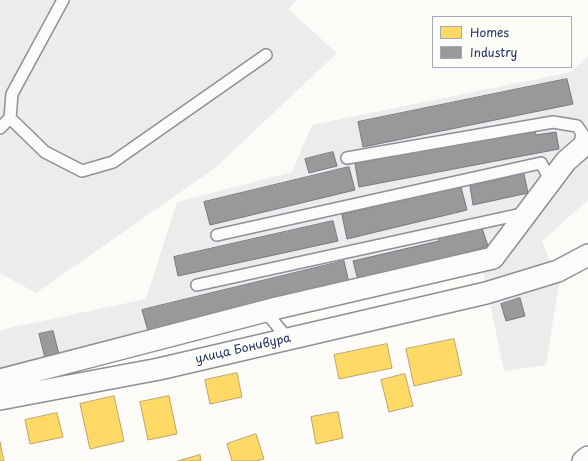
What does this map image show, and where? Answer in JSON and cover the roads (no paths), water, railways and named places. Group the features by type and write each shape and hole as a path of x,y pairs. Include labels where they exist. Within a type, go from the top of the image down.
{"street":[{"path":"0,380 265,311 493,258 566,161 579,148"},
{"name":"улица Бонивура","path":"0,399 159,369 486,293 558,271 588,255"},
{"path":"583,461 588,457"}],"lane":[{"path":"0,128 10,118 12,94 63,0"},
{"path":"10,118 45,152 82,171 113,162 266,55"},
{"path":"346,158 553,122 577,126 582,133 579,148"},
{"path":"217,234 541,164 551,181"},
{"path":"196,285 527,212"},
{"path":"265,311 288,339"}]}
